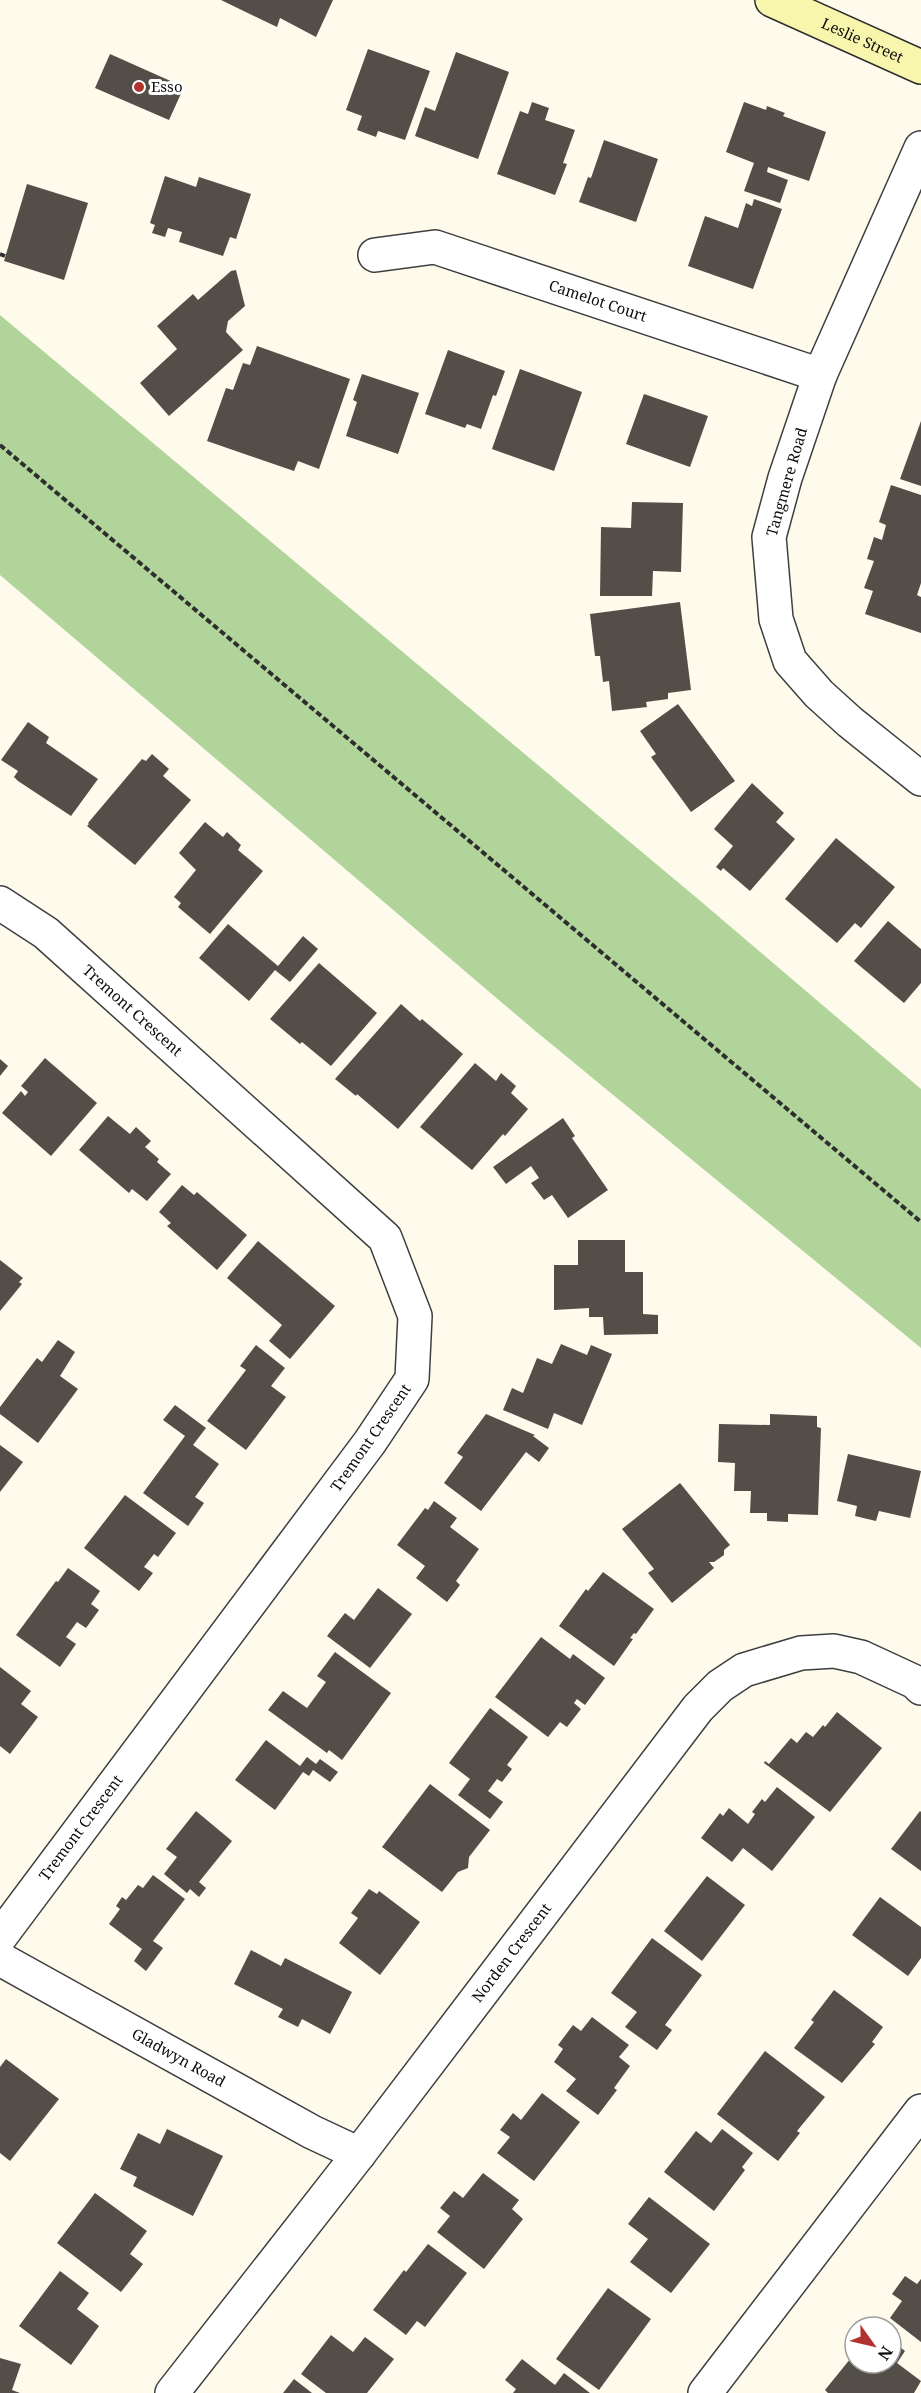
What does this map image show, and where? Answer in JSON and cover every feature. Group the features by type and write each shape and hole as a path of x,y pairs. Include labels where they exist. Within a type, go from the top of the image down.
{"main road":[{"name":"Leslie Street","path":"772,0 921,67"}],"street":[{"name":"Tangmere Road","path":"921,148 820,375 785,478 769,537 776,619 790,661 819,694 850,722 921,779"},
{"name":"Camelot Court","path":"375,255 435,248 820,375"},
{"name":"Tremont Crescent","path":"0,903 46,933 385,1238 416,1316 412,1379 406,1388 363,1452 0,1937"},
{"name":"Norden Crescent","path":"172,2393 358,2154 698,1708 720,1686 744,1670 801,1653 834,1651 861,1657 915,1682 921,1688"},
{"name":"Gladwyn Road","path":"0,1959 312,2132 358,2154"},
{"path":"705,2393 921,2111"}],"path":[{"path":"0,445 921,1222"}],"green space":[{"path":"0,315 698,899 921,1089 921,1348 533,1029 0,575"}],"building":[{"path":"221,0 333,0 316,37 280,18 277,27"},
{"path":"368,49 430,71 405,140 378,131 376,137 357,130 362,116 346,110"},
{"path":"456,52 509,72 478,159 415,136 425,107 435,111"},
{"name":"Esso","path":"110,54 184,87 169,120 95,88"},
{"path":"532,102 549,108 545,120 575,130 563,163 567,164 555,195 497,174 520,111 528,114"},
{"path":"744,102 766,110 767,106 785,113 783,116 826,132 809,181 768,167 767,172 788,180 780,203 744,191 754,163 726,152"},
{"path":"604,140 658,159 636,222 579,202 588,177 591,178"},
{"path":"165,176 196,187 199,177 251,194 236,239 230,237 223,256 179,242 182,232 168,228 165,237 152,233 155,225 150,223"},
{"path":"27,184 88,203 64,280 4,261"},
{"path":"754,199 782,209 753,289 688,266 705,216 738,228 746,203 752,206"},
{"path":"236,270 245,306 228,321 226,332 243,350 169,416 140,383 177,349 157,326 193,294 198,300 231,271"},
{"path":"257,346 350,379 319,469 298,461 294,471 207,441 226,388 233,390 243,363 250,365"},
{"path":"448,350 505,371 496,396 493,395 481,429 467,424 465,428 425,414"},
{"path":"520,369 582,392 554,471 492,449"},
{"path":"362,374 419,393 398,454 346,436 357,402 353,400"},
{"path":"644,394 708,416 690,467 626,444"},
{"path":"921,421 921,486 900,479"},
{"path":"891,485 921,495 921,583 917,595 921,597 921,633 865,614 873,591 864,588 874,561 867,559 874,537 882,540 886,525 879,522"},
{"path":"632,502 683,503 681,572 653,571 652,596 600,596 601,527 631,528"},
{"path":"680,602 691,690 668,693 668,699 646,702 647,707 612,711 609,681 603,682 600,656 595,656 590,614"},
{"path":"678,704 735,781 691,812 651,757 656,754 640,731"},
{"path":"28,722 49,737 46,743 98,779 71,816 18,781 14,777 18,771 1,760"},
{"path":"152,754 169,769 163,776 191,800 135,865 87,826 142,759 146,761"},
{"path":"752,783 784,813 776,822 795,839 750,891 723,868 721,871 716,867 733,846 714,829"},
{"path":"205,822 223,837 227,832 241,845 238,850 263,871 210,934 178,907 181,903 174,897 196,870 179,853"},
{"path":"836,838 895,887 861,928 855,923 837,943 785,899"},
{"path":"888,921 921,949 921,983 904,1003 854,961"},
{"path":"228,924 278,966 303,936 318,949 290,982 275,970 249,1001 199,958"},
{"path":"319,963 377,1013 331,1066 270,1019"},
{"path":"401,1004 463,1054 398,1129 357,1094 356,1096 335,1079"},
{"path":"45,1058 97,1103 51,1156 2,1113 21,1091 25,1096 28,1092 21,1086"},
{"path":"0,1059 8,1066 0,1076"},
{"path":"475,1063 496,1081 501,1073 516,1086 511,1093 528,1109 472,1170 420,1127"},
{"path":"108,1116 130,1134 136,1127 151,1141 145,1147 171,1174 147,1201 132,1189 129,1193 79,1150"},
{"path":"563,1118 575,1136 572,1138 608,1190 568,1218 552,1195 544,1200 531,1183 539,1178 531,1166 506,1184 493,1167"},
{"path":"182,1185 194,1195 197,1192 247,1235 217,1270 167,1226 171,1223 159,1212"},
{"path":"578,1240 625,1240 625,1272 643,1272 643,1314 658,1315 658,1334 604,1335 603,1317 589,1317 589,1308 554,1310 554,1265 578,1265"},
{"path":"258,1241 335,1306 290,1359 269,1341 282,1325 227,1278"},
{"path":"0,1260 23,1278 19,1282 22,1284 0,1311"},
{"path":"58,1340 75,1352 60,1376 78,1389 38,1443 0,1414 0,1407 37,1358 42,1362"},
{"path":"561,1344 587,1355 591,1345 612,1354 582,1425 554,1413 548,1429 503,1410 512,1388 523,1393 537,1358 552,1364"},
{"path":"256,1345 285,1368 271,1386 286,1397 246,1450 207,1421 246,1370 240,1366"},
{"path":"175,1405 206,1428 193,1445 219,1464 195,1497 204,1503 188,1526 143,1493 185,1436 163,1420"},
{"path":"486,1414 535,1435 533,1436 549,1448 539,1462 526,1452 481,1511 444,1483 463,1457 457,1453"},
{"path":"770,1414 817,1416 817,1427 821,1428 818,1515 788,1514 788,1522 767,1521 767,1513 750,1513 751,1491 734,1491 735,1463 718,1462 719,1424 770,1425"},
{"path":"0,1445 23,1462 0,1492"},
{"path":"848,1454 921,1471 910,1518 879,1511 876,1521 855,1516 857,1506 837,1501"},
{"path":"680,1483 730,1545 724,1550 724,1555 714,1562 709,1562 714,1568 672,1603 648,1573 654,1569 622,1529"},
{"path":"125,1495 176,1533 158,1557 154,1554 144,1567 153,1573 139,1591 84,1548"},
{"path":"434,1501 457,1518 450,1527 479,1549 456,1581 460,1585 447,1602 416,1578 425,1566 397,1545 425,1508 428,1510"},
{"path":"68,1568 100,1591 91,1604 99,1610 86,1628 77,1622 66,1637 76,1644 60,1667 16,1635"},
{"path":"603,1572 654,1609 636,1634 634,1633 630,1638 633,1639 614,1666 559,1626 586,1589 588,1591"},
{"path":"378,1588 412,1614 370,1668 327,1636 345,1613 354,1620"},
{"path":"541,1637 570,1659 573,1654 605,1678 585,1705 577,1699 574,1703 581,1709 567,1727 560,1722 548,1737 495,1697"},
{"path":"335,1652 391,1693 342,1760 329,1750 327,1753 268,1710 283,1691 307,1708 326,1682 317,1676"},
{"path":"0,1667 31,1691 21,1704 38,1717 10,1754 0,1746"},
{"path":"490,1708 528,1737 507,1765 512,1769 502,1782 497,1779 488,1791 503,1802 490,1819 458,1795 470,1779 449,1763"},
{"path":"837,1712 882,1748 830,1812 764,1763 765,1761 769,1764 791,1738 797,1743 806,1732 813,1737"},
{"path":"266,1740 300,1766 307,1757 316,1764 320,1759 338,1772 330,1782 313,1770 309,1776 303,1772 275,1810 235,1780"},
{"path":"430,1784 490,1830 469,1857 468,1868 458,1872 442,1892 382,1847"},
{"path":"777,1787 815,1817 772,1871 743,1848 732,1862 701,1838 720,1813 723,1816 729,1808 748,1824 755,1814 752,1812 762,1799 765,1802"},
{"path":"196,1811 232,1841 199,1882 206,1888 199,1897 190,1889 187,1893 164,1874 177,1857 166,1849"},
{"path":"921,1812 921,1871 891,1849"},
{"path":"153,1875 185,1899 153,1941 163,1948 146,1971 134,1961 142,1949 109,1924 120,1909 116,1906 122,1897 126,1900 138,1885 143,1888"},
{"path":"707,1876 745,1905 702,1961 664,1931"},
{"path":"369,1889 377,1894 379,1891 420,1922 380,1975 339,1943 358,1918 351,1913"},
{"path":"880,1897 921,1927 921,1958 908,1976 852,1935"},
{"path":"652,1938 702,1975 665,2025 672,2030 657,2050 625,2027 637,2012 611,1993"},
{"path":"251,1950 281,1966 285,1958 352,1992 330,2034 302,2019 298,2027 278,2017 283,2009 234,1984"},
{"path":"834,1990 883,2027 872,2042 875,2044 842,2083 794,2048 814,2022 811,2020"},
{"path":"592,2017 629,2045 619,2057 630,2066 614,2088 617,2090 598,2115 566,2091 576,2079 554,2062 563,2049 558,2045 573,2025 581,2031"},
{"path":"765,2051 825,2097 797,2131 800,2133 778,2161 717,2114"},
{"path":"6,2059 59,2099 10,2161 0,2153 0,2067"},
{"path":"542,2093 580,2122 534,2181 497,2153 510,2137 500,2130 513,2113 521,2120"},
{"path":"167,2129 223,2156 193,2216 133,2186 137,2177 120,2169 138,2133 160,2144"},
{"path":"722,2129 753,2153 742,2167 745,2170 714,2211 664,2172 696,2131 711,2143"},
{"path":"483,2173 519,2200 512,2209 523,2219 484,2269 437,2232 450,2216 440,2208 454,2191 463,2198"},
{"path":"95,2193 147,2231 130,2254 143,2264 121,2292 57,2243"},
{"path":"649,2197 710,2244 671,2293 630,2262 648,2239 628,2224"},
{"path":"428,2244 467,2273 425,2327 417,2321 406,2335 373,2310"},
{"path":"60,2271 89,2293 77,2309 99,2326 71,2365 19,2326"},
{"path":"905,2276 917,2284 921,2279 921,2342 903,2328 903,2315 892,2315 902,2301 892,2294"},
{"path":"608,2288 651,2319 599,2390 556,2359"},
{"path":"331,2335 353,2352 365,2337 394,2359 367,2393 326,2393 301,2374"},
{"path":"0,2358 21,2364 12,2390 20,2393 0,2393"},
{"path":"522,2359 555,2385 564,2373 590,2393 513,2393 516,2389 505,2380"},
{"path":"843,2368 843,2375 903,2375 903,2368 921,2381 914,2393 828,2393 825,2390"},
{"path":"294,2379 312,2393 283,2393"}],"place":[{"name":"Esso","path":"139,87"}]}
